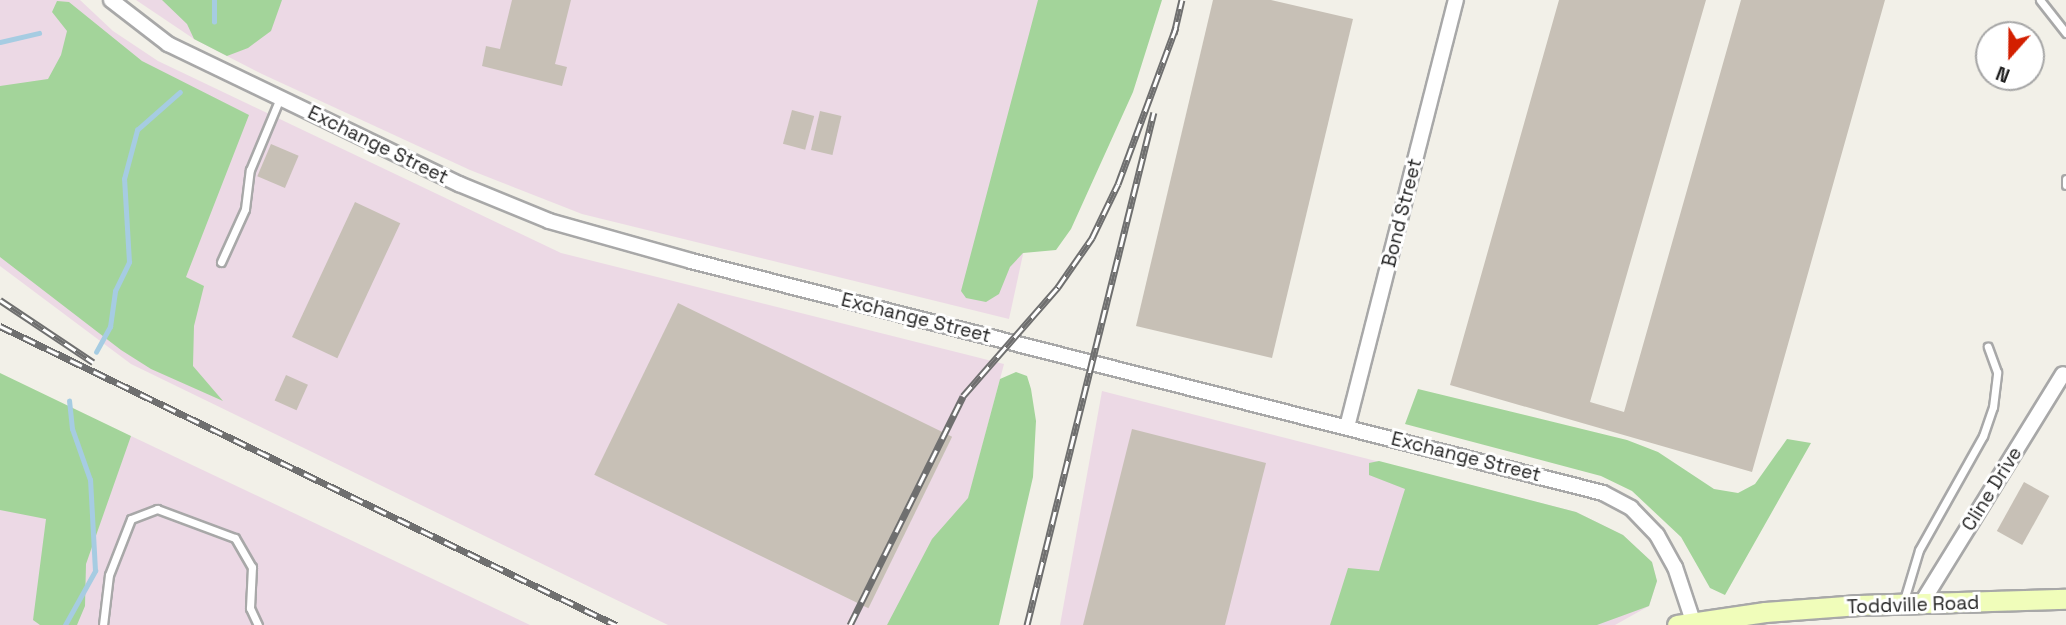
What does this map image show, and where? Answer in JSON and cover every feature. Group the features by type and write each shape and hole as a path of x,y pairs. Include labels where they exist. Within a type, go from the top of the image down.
{"street":[{"name":"Exchange Street","path":"111,0 168,44 459,184 598,237 1613,497 1640,516 1663,545 1685,623"},
{"name":"Bond Street","path":"1348,427 1456,0"},
{"name":"Cline Drive","path":"1912,604 2063,374"},
{"name":"Toddville Road","path":"1685,623 1765,612 2066,599"}],"lane":[{"path":"2040,0 2066,33"},
{"path":"220,262 245,209 250,170 280,98"},
{"path":"2066,179 2066,185"},
{"path":"1912,604 1919,550 1983,436 1993,407 1997,372 1988,347"},
{"path":"103,625 109,575 131,519 157,509 235,538 252,567 250,608 258,625"}],"shaded area":[{"path":"0,0 80,0 113,31 158,61 561,253 1004,364 935,625 668,625 131,364 0,266"},
{"path":"136,0 1078,0 1009,319 582,214 470,170 262,74 194,39"},
{"path":"1102,391 1576,512 1623,535 1652,562 1657,581 1649,606 1615,625 1060,625"},
{"path":"91,432 131,436 530,625 0,625 0,440"}],"green space":[{"path":"162,0 282,0 271,31 248,48 227,56 194,39 187,24"},
{"path":"1038,0 1162,0 1133,92 1071,229 1056,250 1023,253 1010,267 999,294 986,302 966,298 961,291"},
{"path":"57,1 69,2 142,61 249,115 186,277 204,286 194,326 193,366 223,401 151,369 121,350 0,257 0,86 48,79 61,55 67,31 52,12"},
{"path":"1016,372 1027,376 1031,389 1036,421 1033,477 999,625 887,625 932,539 968,498 1000,379"},
{"path":"0,373 131,436 86,564 85,606 77,625 40,625 33,620 46,519 0,510"},
{"path":"1418,389 1627,440 1658,452 1714,489 1738,493 1755,484 1787,439 1811,443 1725,595 1710,588 1681,537 1632,491 1601,476 1405,424"},
{"path":"1379,461 1576,512 1623,535 1652,562 1657,581 1649,606 1597,625 1330,625 1348,568 1379,571 1405,489 1369,475 1369,463"}],"building":[{"path":"512,0 571,0 555,64 567,67 562,86 482,66 486,46 500,49"},
{"path":"1213,0 1271,0 1353,19 1272,358 1136,326"},
{"path":"1559,0 1706,0 1590,402 1624,412 1741,0 1885,0 1752,472 1450,385"},
{"path":"792,110 814,116 805,150 783,144"},
{"path":"820,111 841,116 832,155 811,150"},
{"path":"271,144 299,156 285,188 257,176"},
{"path":"355,202 400,223 337,358 292,337"},
{"path":"678,303 952,437 868,608 594,475"},
{"path":"286,375 308,385 297,410 275,401"},
{"path":"1132,429 1266,463 1225,625 1083,625"},
{"path":"2024,482 2049,496 2022,545 1997,531"}],"waterway":[{"path":"214,0 214,22"},
{"path":"0,42 39,33"},
{"path":"96,352 110,327 115,291 129,262 124,179 137,130 180,92"},
{"path":"65,625 95,571 90,480 72,429 69,401"}],"railway":[{"path":"1174,34 1182,0"},
{"path":"850,625 963,396 1058,287 1092,238 1118,184 1176,27"},
{"path":"1027,625 1154,112"},
{"path":"0,300 93,362"},
{"path":"0,326 616,625"}]}
